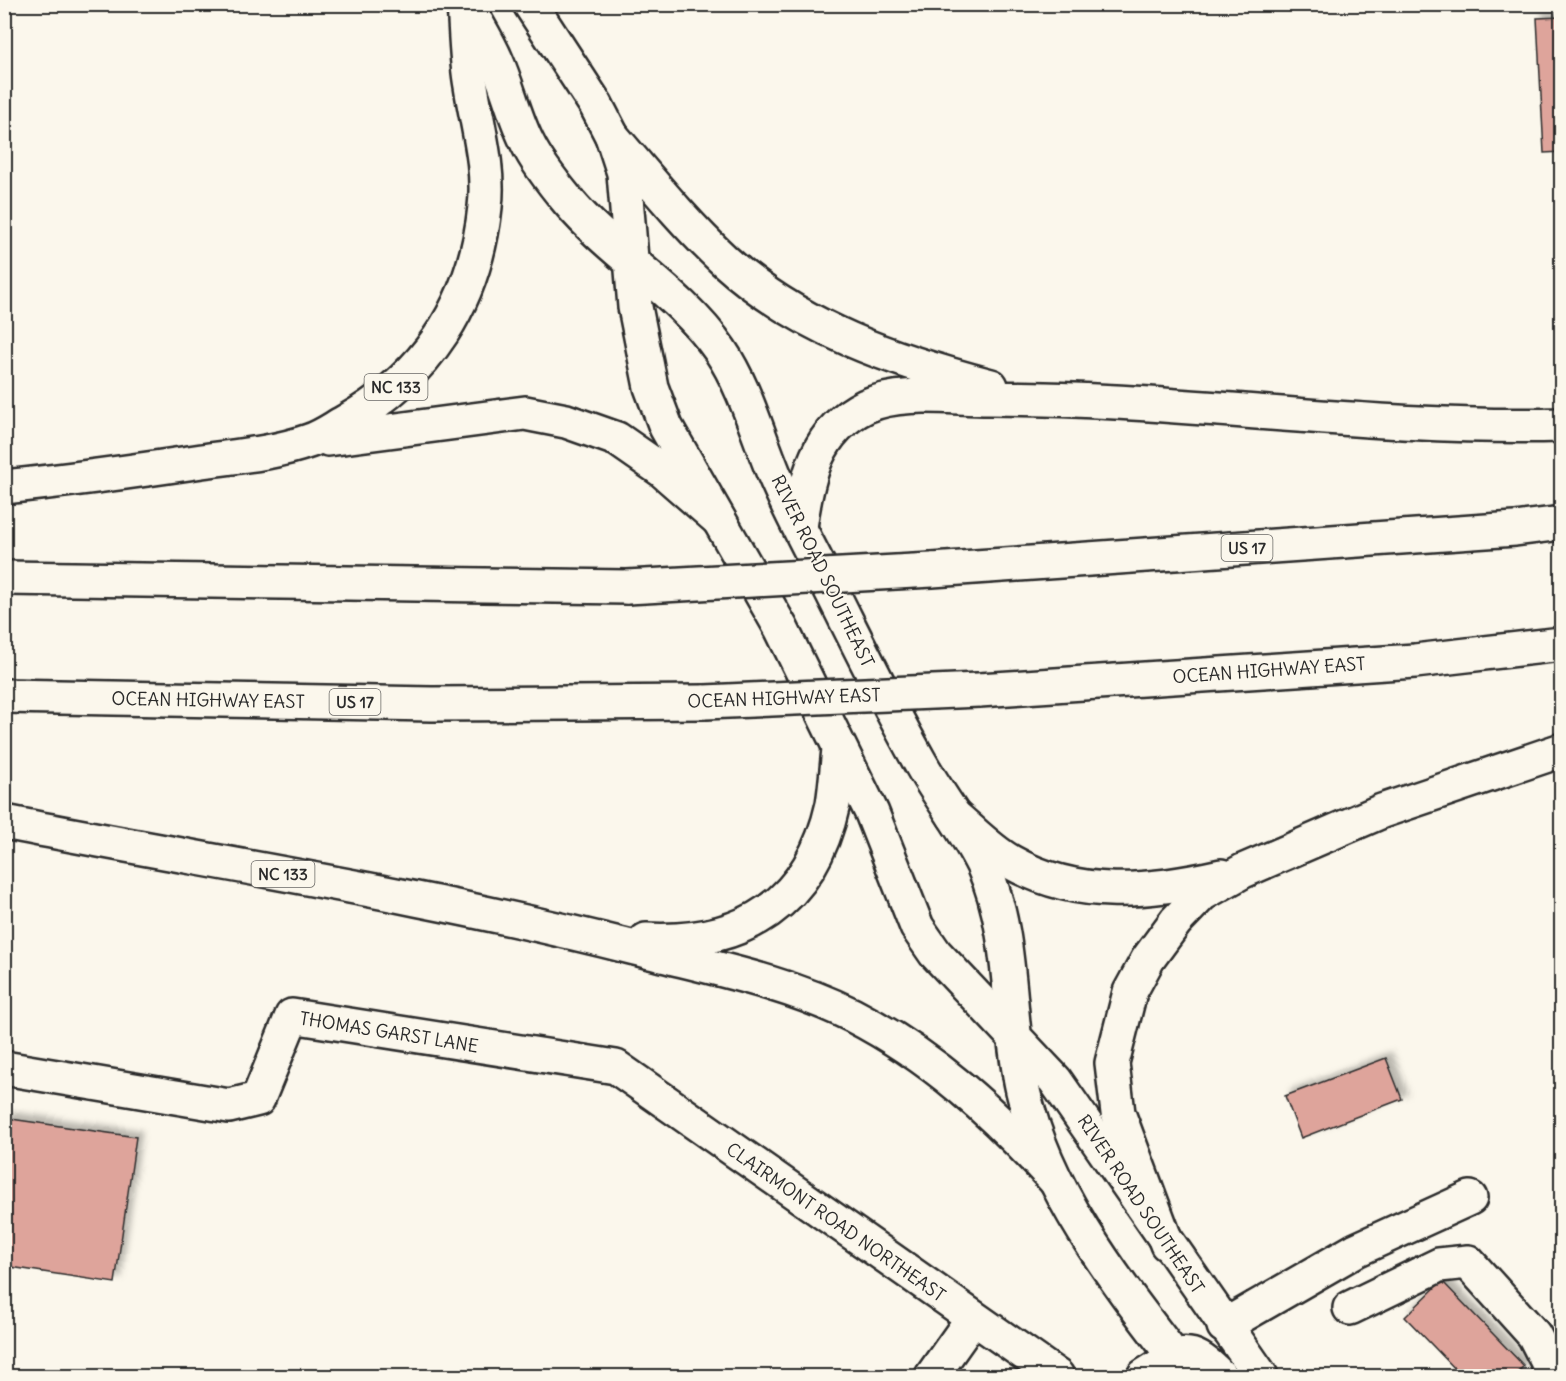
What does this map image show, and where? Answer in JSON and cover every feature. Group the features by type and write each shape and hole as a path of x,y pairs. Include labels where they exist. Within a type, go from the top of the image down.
{"main road":[{"name":"RIVER ROAD SOUTHEAST","path":"465,4 495,58 528,144 539,162 570,203 634,266 693,318 719,348 731,368 776,478 800,527 921,764 982,864 995,897 1009,971 1014,1036 1022,1089 1035,1137 1054,1179 1129,1297 1181,1366"},
{"name":"NC 133","path":"4,487 126,473 266,452 311,441 361,413 399,385 430,351 451,320 466,288 477,254 486,205 482,146 470,83 465,4"},
{"name":"RIVER ROAD SOUTHEAST","path":"530,4 596,105 612,136 624,173 636,307 651,387 666,427 781,628 872,813 916,927 935,953 1055,1080 1086,1121 1224,1326 1262,1377"},
{"path":"612,136 688,224 726,262 802,315 868,348 921,368 1036,398"},
{"path":"800,527 806,481 821,449 839,424 867,406 905,397 1036,398 1481,427 1562,425"},
{"path":"311,441 525,413 566,421 617,439 663,471 718,519"},
{"name":"US 17","path":"4,578 627,587 932,570 1562,524"},
{"name":"OCEAN HIGHWAY EAST","path":"4,696 432,704 705,702 979,690 1415,661 1562,644"},
{"name":"NC 133","path":"4,822 561,929 648,940 691,940 730,932 767,915 795,885 819,848 832,804 839,749"},
{"path":"1167,1244 1118,1113 1112,1063 1130,992 1148,959 1176,921 1202,894 1243,871 1382,811 1562,750"},
{"path":"954,816 1011,862 1060,881 1116,892 1173,887 1243,871"},
{"path":"561,929 736,974 793,991 851,1015 909,1048 958,1084 1004,1125 1054,1179"},
{"name":"THOMAS GARST LANE","path":"4,1068 229,1106 258,1099 292,1016 616,1067"},
{"name":"CLAIRMONT ROAD NORTHEAST","path":"616,1067 1057,1377"},
{"path":"1224,1326 1356,1250 1470,1197"},
{"path":"1350,1308 1439,1265 1468,1262 1534,1335 1555,1377"},
{"path":"932,1377 973,1318"},
{"path":"1144,1377 1181,1366 1183,1353 1194,1356 1220,1377"}],"building":[{"path":"1562,17 1562,152 1544,153 1537,18"},
{"path":"1386,1058 1402,1099 1301,1138 1285,1096"},
{"path":"4,1118 136,1137 115,1283 4,1266"},
{"path":"1442,1281 1524,1366 1513,1376 1462,1376 1405,1317"}]}
